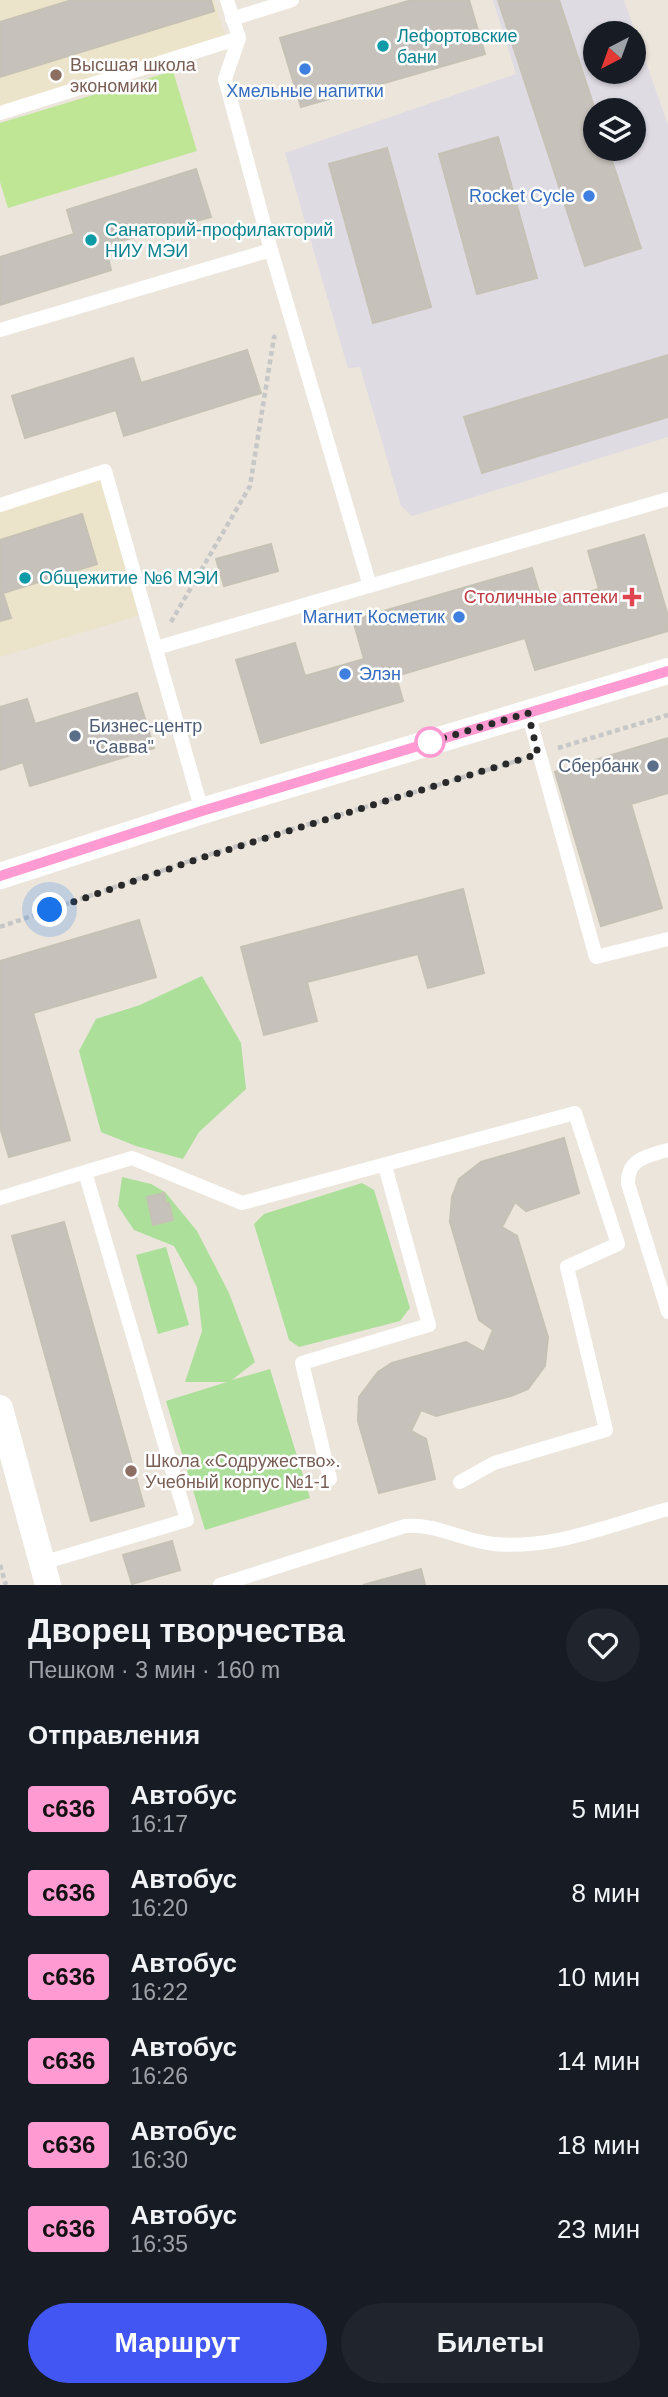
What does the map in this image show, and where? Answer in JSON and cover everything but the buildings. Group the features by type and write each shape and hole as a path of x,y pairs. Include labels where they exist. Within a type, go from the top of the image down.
{"street":[{"path":"0,876 202,811 668,671"},
{"path":"0,1408 45,1574"}],"lane":[{"path":"227,0 239,38 225,79 271,250 370,586"},
{"path":"233,19 292,0"},
{"path":"0,113 239,38"},
{"path":"0,330 271,250"},
{"path":"0,505 105,471 202,811"},
{"path":"156,648 668,499"},
{"path":"528,713 596,957 668,939"},
{"path":"0,1198 132,1158 242,1203 575,1113 618,1244 567,1267 606,1430 494,1463 460,1482"},
{"path":"668,1150 635,1163 628,1173 628,1184 668,1312"},
{"path":"330,1479 302,1363 429,1325 385,1166"},
{"path":"45,1574 187,1520 85,1172"},
{"path":"220,1585 405,1526 423,1524 491,1544 525,1546 668,1509"}],"path":[{"path":"156,648 250,486 274,337 296,330"},
{"path":"0,927 198,859 668,715"},
{"path":"0,1565 6,1585"}],"shaded area":[{"name":"Высшая школа экономики","path":"0,0 214,0 226,38 0,112"},
{"path":"493,0 624,0 631,21 583,21 583,84 646,84 646,62 668,125 668,437 412,516 401,506 360,367 348,368 285,153 516,74"},
{"path":"105,474 141,615 0,657 0,508"}],"green space":[{"path":"173,71 197,151 8,208 0,182 0,123"},
{"path":"202,976 241,1043 246,1089 199,1132 183,1159 136,1146 101,1132 79,1051 96,1019 140,1005"},
{"path":"122,1177 151,1184 165,1192 197,1231 229,1293 255,1362 232,1380 270,1369 310,1498 205,1530 166,1401 227,1382 185,1382 202,1331 197,1287 174,1246 134,1230 118,1206"},
{"path":"362,1183 374,1190 410,1308 400,1321 299,1347 289,1340 254,1224 264,1214"},
{"path":"166,1247 189,1325 158,1334 136,1255"}],"bus line":[{"name":"с636","path":"0,876 202,811 668,671"}],"place":[{"name":"Лефортовские бани","path":"383,46"},
{"name":"Хмельные напитки","path":"305,69"},
{"name":"Высшая школа экономики","path":"56,75"},
{"name":"Rocket Cycle","path":"589,196"},
{"name":"Санаторий-профилакторий НИУ МЭИ","path":"91,240"},
{"name":"Общежитие №6 МЭИ","path":"25,578"},
{"name":"Столичные аптеки","path":"632,597"},
{"name":"Магнит Косметик","path":"459,617"},
{"name":"Элэн","path":"345,674"},
{"name":"Бизнес-центр \"Савва\"","path":"75,736"},
{"name":"Сбербанк","path":"653,766"},
{"name":"Школа «Содружество». Учебный корпус №1-1","path":"131,1471"}],"route":[{"path":"50,910 198,859 538,754 528,713 430,742"}]}
